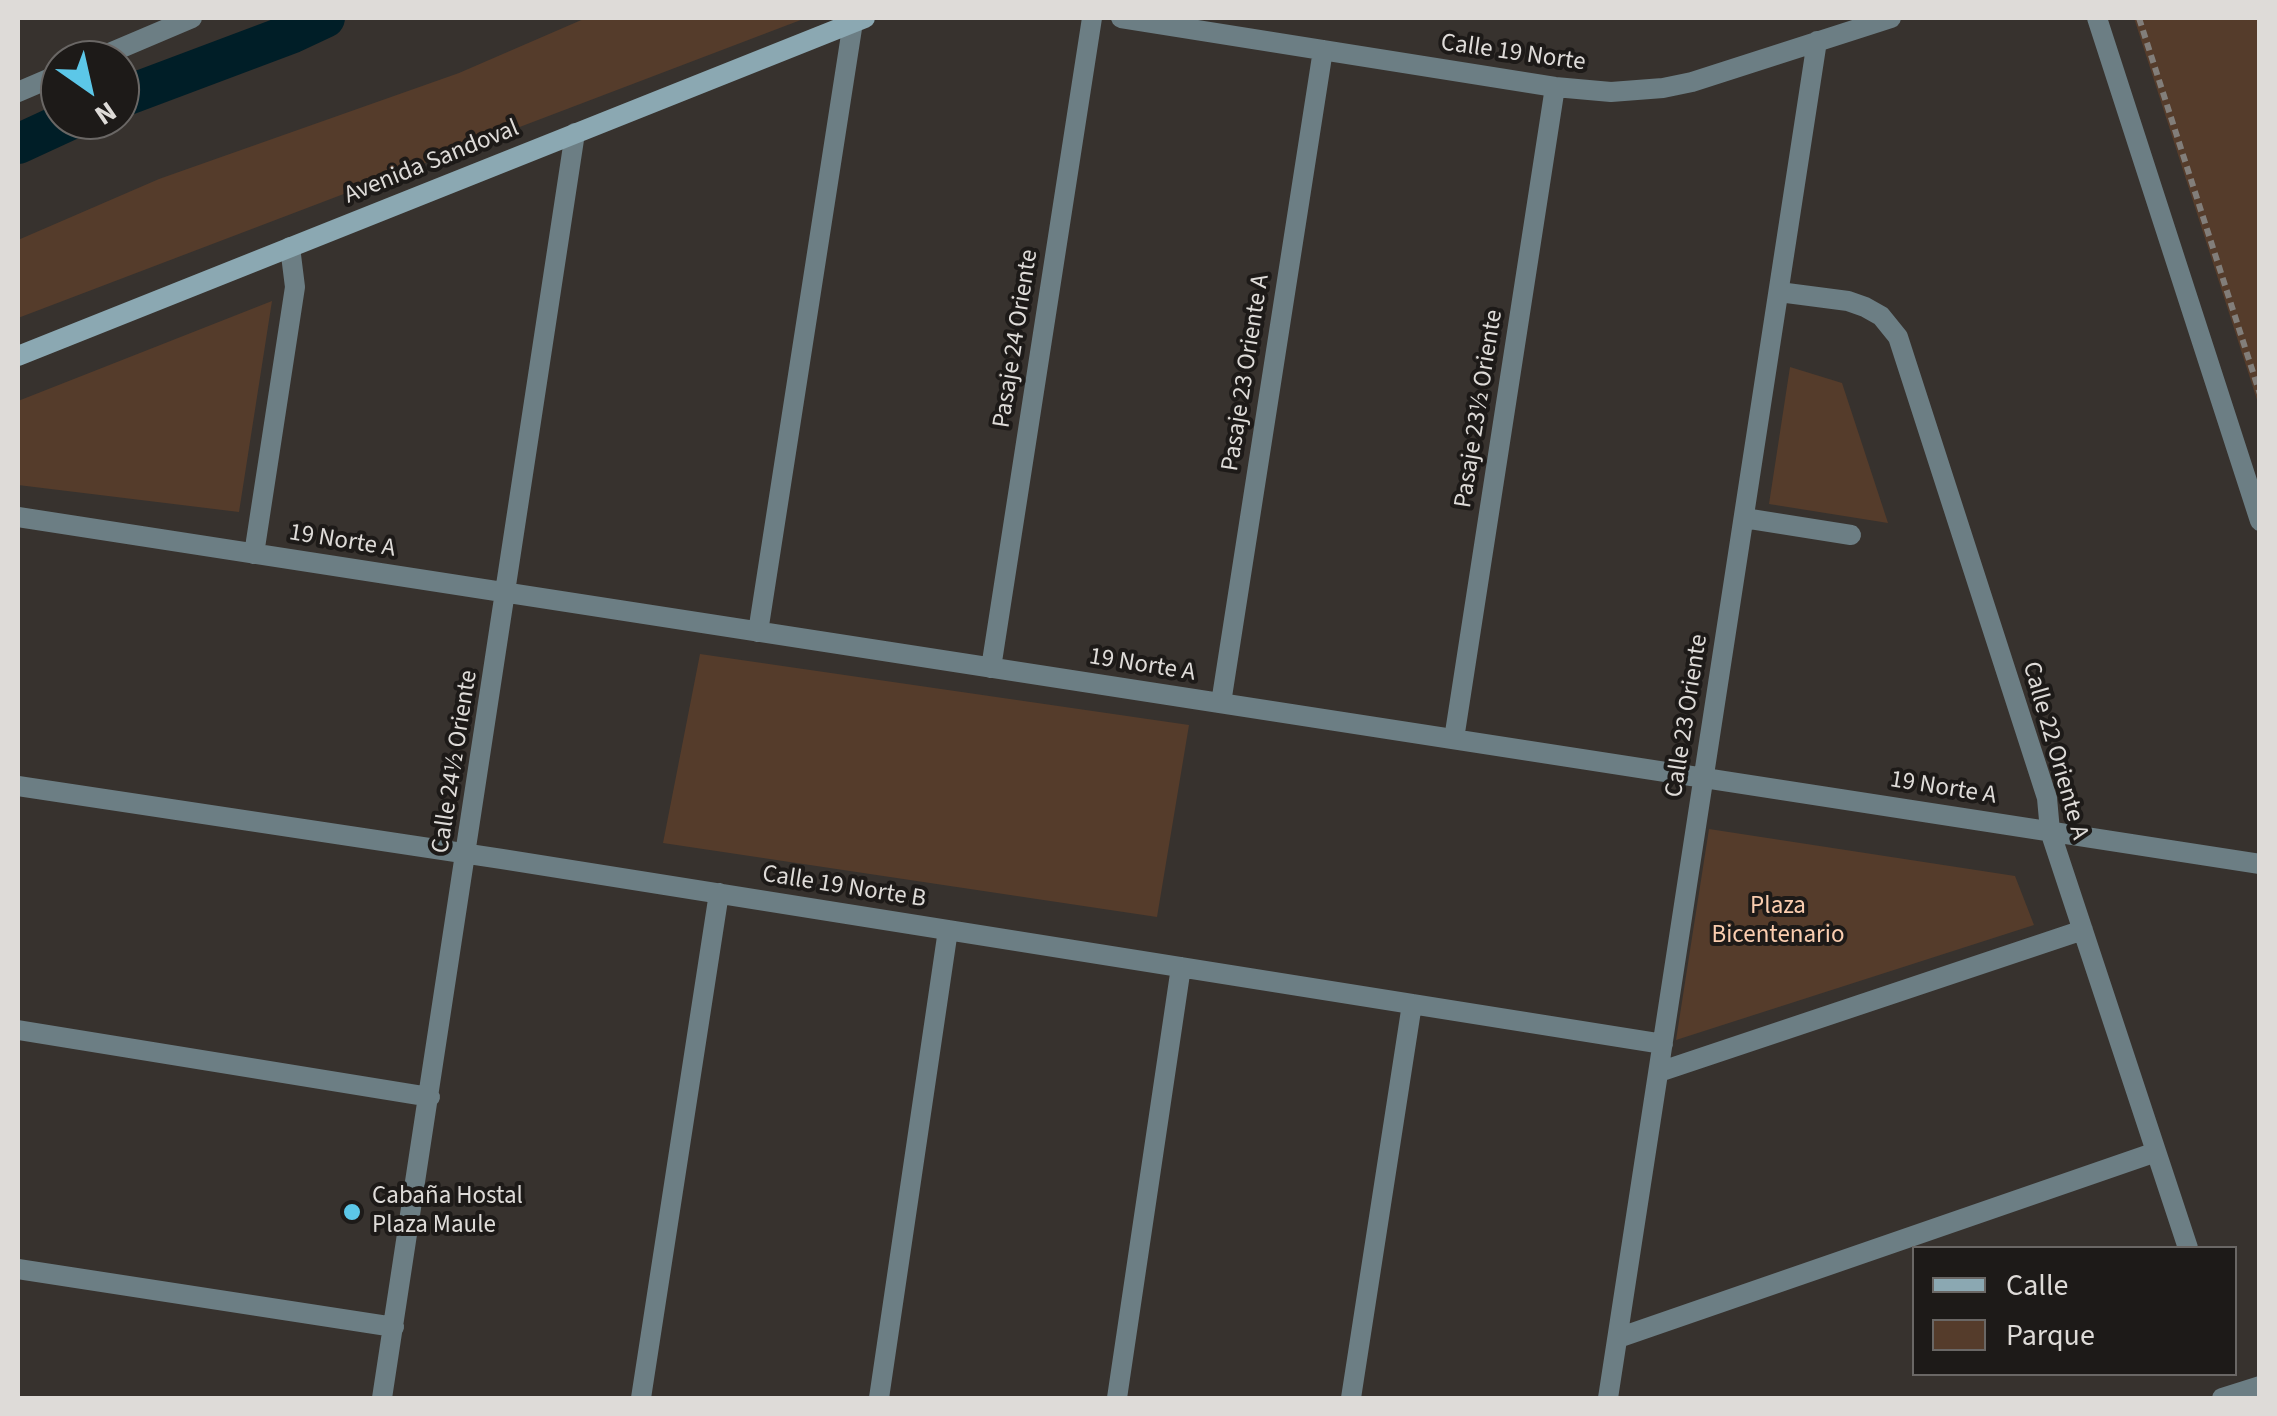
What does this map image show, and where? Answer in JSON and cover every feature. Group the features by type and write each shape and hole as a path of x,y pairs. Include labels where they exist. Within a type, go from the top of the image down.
{"street":[{"path":"140,40 192,18"},
{"name":"Pasaje 24 Oriente","path":"991,668 1092,18"},
{"name":"Calle 19 Norte","path":"1120,18 1555,87 1611,92 1663,88 1891,18"},
{"path":"2097,18 2260,521"},
{"path":"758,632 859,20"},
{"name":"Avenida Sandoval","path":"18,356 859,20"},
{"name":"Calle 23 Oriente","path":"1608,1398 1817,42"},
{"name":"Pasaje 23 Oriente A","path":"1221,703 1323,50"},
{"name":"Pasaje 23½ Oriente","path":"1454,739 1555,87"},
{"name":"Calle 24½ Oriente","path":"382,1398 574,133"},
{"path":"254,554 295,287 290,247"},
{"name":"Calle 22 Oriente A","path":"1778,292 1865,306 1881,316 1898,338 2047,798 2050,831 2187,1246"},
{"name":"19 Norte A","path":"18,517 2260,864"},
{"path":"1744,518 1851,535"},
{"name":"Calle 19 Norte B","path":"18,786 1663,1044"},
{"path":"641,1398 719,894"},
{"path":"878,1398 948,930"},
{"path":"1658,1072 2083,930"},
{"path":"1117,1398 1181,967"},
{"path":"1351,1398 1412,1004"},
{"path":"18,1030 430,1097"},
{"path":"1618,1338 2156,1152"},
{"path":"18,1269 394,1326"},
{"path":"2229,1389 2260,1386"}],"path":[{"path":"2139,18 2260,394"}],"green space":[{"path":"586,18 806,18 18,318 18,240 159,179 459,73"},
{"path":"2134,18 2259,18 2259,406"},
{"path":"272,301 239,512 18,485 18,401"},
{"path":"1790,367 1842,383 1888,523 1769,504"},
{"path":"700,654 1189,725 1157,917 663,843"},
{"name":"Plaza Bicentenario","path":"1709,829 2015,876 2034,925 1676,1040"}],"waterway":[{"path":"140,90 325,18"},
{"path":"18,144 40,134"}],"place":[{"name":"Cabaña Hostal Plaza Maule","path":"352,1212"}]}
